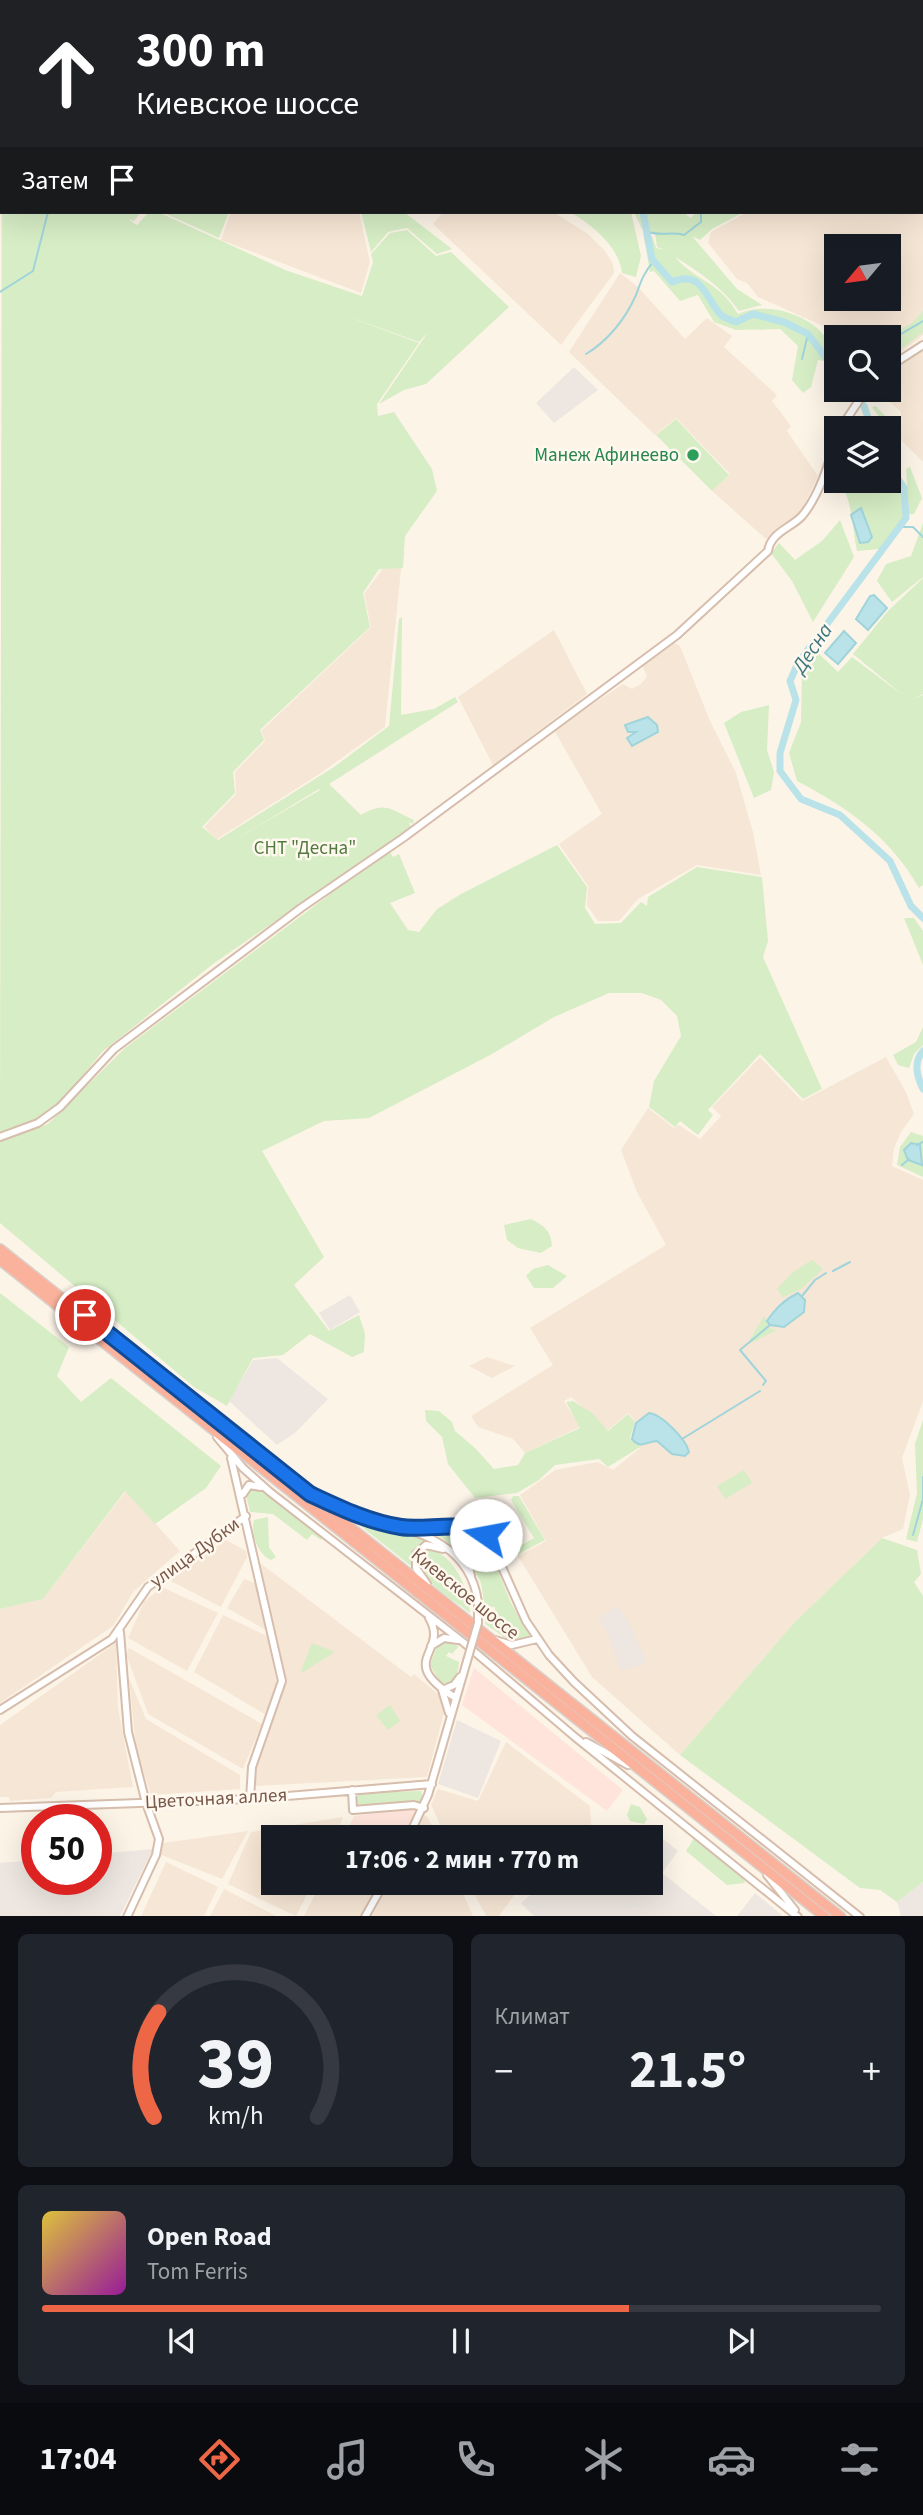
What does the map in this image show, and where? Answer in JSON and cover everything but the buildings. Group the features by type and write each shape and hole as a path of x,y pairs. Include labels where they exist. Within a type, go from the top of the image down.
{"highway":[{"name":"Киевское шоссе","path":"0,1249 841,1916"},
{"name":"Киевское шоссе","path":"0,1260 825,1916"}],"street":[{"path":"901,359 923,345"},
{"path":"846,416 856,402"},
{"path":"0,1137 38,1123 60,1107 114,1049 301,908 403,838 683,630 768,551 774,538 802,515 824,473"},
{"path":"201,1422 270,1492 463,1642 575,1737 800,1916"},
{"name":"улица Дубки","path":"0,1710 120,1632 138,1598 148,1587 246,1516 230,1453"},
{"path":"242,1496 251,1484 270,1492"},
{"path":"310,1494 351,1513 436,1539 472,1581"},
{"path":"246,1516 282,1681 252,1767 250,1799"},
{"path":"403,1527 469,1528 480,1531 494,1545 515,1601 537,1639 574,1682 632,1736 860,1916"},
{"path":"433,1591 418,1573 416,1554 423,1547 432,1544 450,1553"},
{"path":"415,1825 432,1784 478,1623 478,1602 467,1558 474,1547 489,1547 500,1563"},
{"path":"428,1616 434,1630 426,1658 426,1671 442,1690 449,1706 449,1722"},
{"path":"120,1632 128,1732 146,1803 159,1839 156,1855 127,1916"},
{"path":"490,1637 512,1645 537,1639"},
{"path":"431,1646 446,1638 463,1642"},
{"path":"442,1690 456,1684 467,1661"},
{"path":"442,1690 456,1698"},
{"path":"575,1737 645,1775"},
{"name":"Цветочная аллея","path":"0,1808 250,1799 432,1784"},
{"path":"352,1790 353,1810 414,1805 424,1808"},
{"path":"754,1861 800,1916"},
{"path":"365,1916 377,1895"}],"shaded area":[{"path":"230,214 359,214 370,262 361,293 221,240"},
{"path":"441,214 556,214 588,234 605,251 613,264 614,273 561,345 433,224"},
{"path":"743,214 923,214 923,335 901,352 901,325 824,325 824,328 758,297 747,283 737,279 708,243 711,232"},
{"path":"620,273 638,287 685,339 707,318 732,336 724,347 777,395 772,401 791,426 787,431 818,476 800,513 766,539 712,491 730,474 676,418 655,435 569,352"},
{"path":"923,350 923,462 901,440 901,412 890,402 901,402 901,365"},
{"path":"574,367 598,390 554,423 536,403"},
{"path":"404,540 385,727 321,773 217,839 204,827 236,794 235,772 265,741 261,731 371,627 364,594"},
{"path":"554,630 587,694 493,765 458,697"},
{"path":"673,642 680,646 710,721 736,773 753,832 761,875 697,865 638,899 619,921 598,921 587,905 588,886 559,844 602,814 554,730 623,684 632,689 641,684 647,676 640,662"},
{"path":"760,1057 802,1101 886,1057 906,1092 914,1114 894,1148 892,1166 923,1180 923,1401 902,1458 910,1495 903,1529 882,1538 794,1623 680,1755 592,1677 518,1556 546,1541 520,1495 555,1470 598,1462 613,1470 640,1448 631,1438 635,1421 628,1413 608,1430 571,1397 564,1401 580,1427 525,1453 513,1439 478,1427 471,1416 553,1365 530,1328 666,1245 637,1192 621,1150 648,1108 674,1128 679,1125 700,1139 721,1116 712,1107"},
{"path":"350,1295 360,1312 330,1330 319,1313"},
{"path":"487,1357 515,1366 492,1378 469,1366"},
{"path":"277,1358 328,1399 296,1432 277,1445 229,1401 253,1360"},
{"path":"126,1491 180,1551 134,1591 113,1626 0,1703 0,1609 43,1599"},
{"path":"226,1540 246,1551 247,1557 221,1607 169,1580"},
{"path":"260,1563 411,1677 414,1674 439,1695 445,1709 427,1777 256,1786 256,1761 284,1680"},
{"path":"244,1579 255,1583 266,1630 227,1608"},
{"path":"162,1587 218,1613 187,1671 128,1638 144,1602"},
{"path":"618,1606 629,1622 647,1664 620,1670 607,1631 598,1618"},
{"path":"223,1615 269,1637 277,1687 266,1715 194,1672"},
{"path":"116,1643 118,1708 133,1787 56,1792 51,1798 10,1801 9,1797 0,1797 0,1725"},
{"path":"129,1648 262,1724 243,1769 148,1714 126,1654"},
{"path":"474,1668 623,1790 607,1811 462,1705"},
{"path":"129,1678 146,1719 240,1775 240,1789 151,1795 136,1748"},
{"path":"457,1720 501,1741 478,1798 438,1784"},
{"path":"506,1742 590,1806 591,1825 440,1825 431,1805 438,1789 478,1801"},
{"path":"405,1809 418,1810 419,1814 412,1825 350,1825 354,1816"},
{"path":"424,1815 431,1825 419,1825"},
{"path":"343,1817 340,1825 294,1825"},
{"path":"261,1830 261,1895 307,1895 296,1916 228,1884 251,1832"},
{"path":"248,1831 222,1879 159,1854 163,1843"},
{"path":"663,1839 678,1851 663,1872"},
{"path":"153,1849 120,1916 0,1916 0,1863 21,1861 21,1895 112,1895 112,1853"},
{"path":"166,1862 218,1887 204,1916 141,1916"},
{"path":"663,1874 716,1916 534,1916 521,1903 530,1895 663,1895"},
{"path":"923,1882 923,1916 901,1916 897,1902"},
{"path":"224,1889 276,1916 210,1916"},
{"path":"755,1893 783,1916 737,1916"},
{"path":"315,1895 372,1895 361,1916 304,1916"},
{"path":"383,1895 463,1895 473,1916 372,1916"},
{"path":"475,1895 514,1895 499,1916 486,1916"}],"green space":[{"name":"СНТ \"Десна\"","path":"2,214 139,214 134,221 128,219 137,225 147,214 162,214 285,270 362,296 373,262 371,254 390,233 407,230 436,256 451,252 509,307 426,384 404,390 379,404 428,332 419,342 335,312 419,343 377,404 378,416 394,412 432,469 437,491 405,536 403,568 379,569 363,593 370,627 260,730 264,740 233,772 235,793 202,827 218,840 334,767 389,726 399,619 402,617 401,715 434,709 455,697 458,702 329,784 361,815 376,808 388,808 414,820 413,824 409,822 411,827 213,964 103,1051 57,1106 37,1120 0,1135","holes":["319,789 320,790 230,843"]},
{"path":"166,214 228,214 219,238"},
{"path":"362,214 407,214 452,249 437,254 407,228 388,232 371,252"},
{"path":"573,214 631,214 641,256 636,277 622,273 620,263 610,245"},
{"path":"635,214 685,214 691,218 694,214 740,214 712,229 700,240 692,236 737,289 762,305 739,311 717,287 675,257 691,272 716,288 738,314 768,309 785,312 800,317 824,335 824,361 818,360 811,387 803,393 792,380 798,346 780,329 736,330 714,322 698,295 680,301 654,271 650,272 643,233 652,236 656,248 665,250 657,247 655,233 642,229"},
{"path":"923,311 923,332 901,349 901,329 911,324"},
{"path":"876,406 885,416 878,416 872,407"},
{"name":"Манеж Афинеево","path":"676,419 729,475 712,491 656,435"},
{"path":"910,467 922,498 914,514 909,514 906,469"},
{"path":"901,487 904,518 879,549 857,551 846,493 901,493"},
{"path":"840,520 854,557 813,622 792,581 771,553 779,543 795,560 822,541"},
{"path":"923,523 923,577 892,602 877,581 886,564 911,556"},
{"path":"923,578 923,694 912,699 923,695 923,885 919,888 908,870 881,839 850,813 797,781 789,753 801,722 802,672 817,652 838,672 852,657 904,696 853,654 887,612"},
{"path":"769,705 767,750 774,772 771,790 754,798 724,723 741,712"},
{"path":"557,845 587,887 585,908 595,924 621,923 641,902 647,906 648,897 697,867 762,877 768,941 763,957 822,1089 803,1099 760,1054 708,1110 713,1115 698,1135 680,1121 675,1127 649,1107 654,1081 681,1036 677,1016 661,1000 642,993 609,993 554,1017 492,1054 369,1118 324,1121 262,1151 324,1257 294,1285 329,1331 359,1315 365,1334 364,1352 352,1357 310,1334 283,1355 253,1358 227,1406 194,1387 0,1223 0,1142 48,1124 125,1048 329,895 327,892 390,852 393,857 399,854 415,893 390,903 408,930 419,932 437,909"},
{"path":"904,918 914,918 923,931 923,965"},
{"path":"923,1027 923,1045 914,1054 909,1068 898,1065 893,1055 916,1042"},
{"path":"911,1132 923,1136 923,1177 897,1165 900,1147"},
{"path":"531,1219 543,1226 550,1236 552,1246 541,1253 518,1248 507,1240 504,1225"},
{"path":"812,1260 823,1269 801,1289 783,1297 777,1289 792,1273"},
{"path":"548,1265 567,1276 553,1288 534,1288 526,1276 533,1269"},
{"path":"0,1293 69,1347 57,1376 81,1402 111,1378 221,1466 206,1488 155,1524 125,1491 43,1599 0,1609"},
{"path":"764,1316 771,1329 777,1330 753,1342 749,1341"},
{"path":"573,1401 592,1413 608,1431 628,1414 635,1422 630,1438 640,1447 608,1467 599,1459 555,1465 539,1480 517,1493 475,1498 448,1464 442,1437 426,1421 425,1410 439,1411 452,1422 455,1431 494,1469 518,1465 525,1453 580,1428 566,1402"},
{"path":"923,1420 923,1519 917,1542 906,1539 917,1493 915,1444"},
{"path":"744,1470 752,1483 725,1499 717,1486"},
{"path":"252,1487 261,1490 323,1538 321,1540 312,1534 307,1540 273,1514 250,1512 246,1495"},
{"path":"513,1496 519,1496 545,1540 517,1555 513,1550 534,1538 511,1500"},
{"path":"347,1515 430,1540 414,1549 411,1566"},
{"path":"268,1517 269,1547 276,1557 271,1560 259,1549 253,1531 254,1520"},
{"path":"424,1531 472,1531 490,1542 474,1542 463,1556 442,1538"},
{"path":"882,1538 917,1550 921,1574 914,1582 923,1596 923,1882 897,1902 880,1890 860,1888 680,1755 794,1623"},
{"path":"429,1547 447,1559 459,1574 467,1593 470,1613 438,1589 424,1574 418,1557"},
{"path":"485,1549 492,1556 510,1601 530,1636 510,1641 485,1624 486,1618 495,1612 495,1607 485,1608 481,1583 470,1561 474,1551"},
{"path":"445,1642 459,1646 446,1656 459,1662 457,1675 449,1684 440,1682 430,1665 436,1649"},
{"path":"312,1643 335,1652 303,1672 301,1671"},
{"path":"390,1705 400,1721 388,1730 376,1715"},
{"path":"421,1791 421,1802 361,1807 355,1800 359,1793"},
{"path":"631,1804 640,1807 647,1819 644,1824 630,1821 627,1815"},
{"path":"694,1838 744,1879 745,1883 727,1885 686,1851"}],"water":[{"path":"861,508 872,537 868,542 860,543 851,515"},
{"path":"874,595 887,608 868,630 856,619 870,596"},
{"path":"844,631 856,643 838,664 825,653"},
{"path":"648,717 657,725 658,732 632,746 627,738 636,732 628,732 625,725"},
{"path":"911,1143 920,1145 922,1165 908,1160 904,1150"},
{"path":"798,1293 805,1300 804,1312 784,1327 770,1325 767,1321 774,1312"},
{"path":"649,1413 666,1422 678,1434 689,1452 685,1456 672,1454 657,1441 638,1444 632,1439 636,1423"}],"waterway":[{"path":"0,292 33,271 47,214"},
{"name":"Десна","path":"643,214 652,259 672,282 690,279 697,283 721,315 736,322 753,314 784,322 808,334 824,355"},
{"path":"646,231 684,235 701,222 701,214"},
{"path":"586,354 602,343 622,320 645,273 654,261"},
{"path":"901,334 923,321"},
{"path":"802,359 808,334"},
{"name":"Десна","path":"860,402 867,416"},
{"name":"Десна","path":"901,483 904,488 906,518 798,663 790,681 796,700 780,753 780,771 801,799 840,815 890,861 911,906 923,918"},
{"path":"900,527 913,527 923,537"},
{"name":"Десна","path":"923,1051 917,1070 923,1089"},
{"path":"917,1145 923,1142"},
{"path":"902,1165 909,1159"},
{"path":"833,1271 850,1262"},
{"path":"802,1296 815,1280 826,1273"},
{"path":"763,1385 766,1381 740,1350 770,1325"},
{"path":"682,1439 760,1391"},
{"path":"913,1535 923,1499 923,1477"}],"place":[{"name":"Манеж Афинеево","path":"693,455"}],"route":[{"path":"85,1315 310,1494 351,1513 392,1525 469,1528 486,1535"}]}
